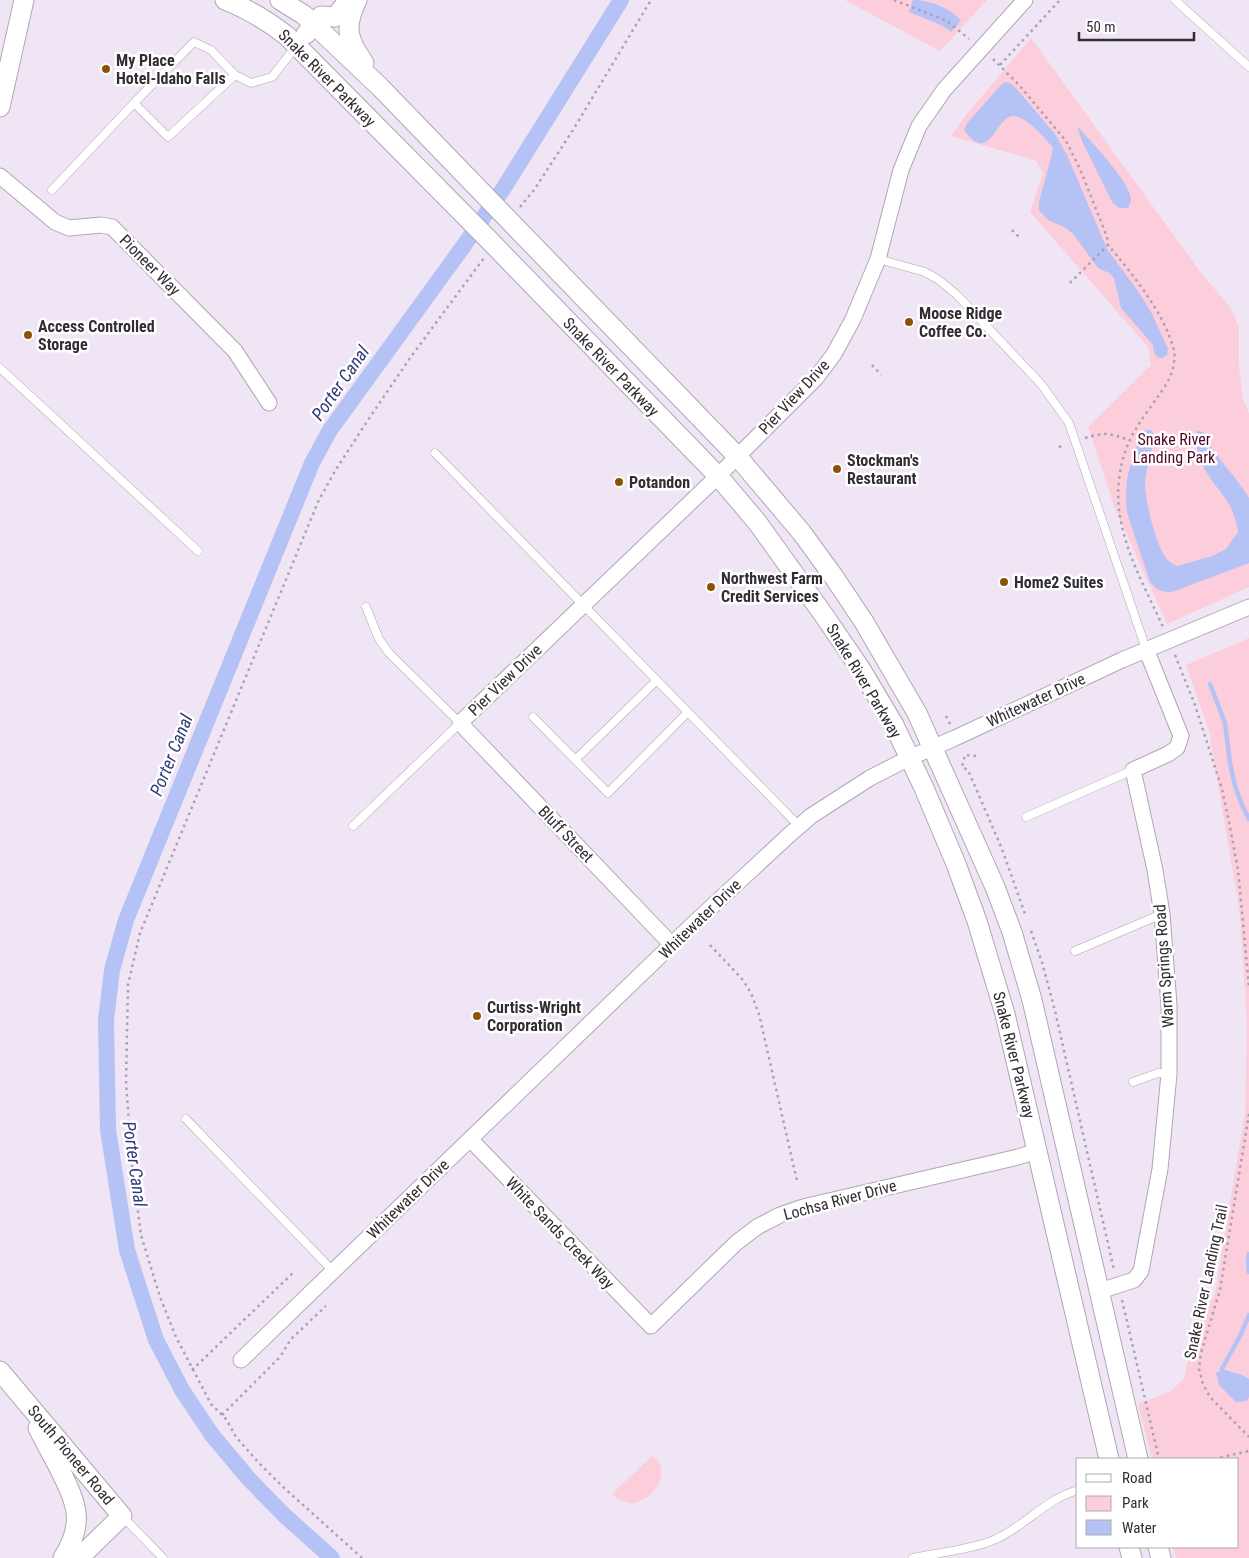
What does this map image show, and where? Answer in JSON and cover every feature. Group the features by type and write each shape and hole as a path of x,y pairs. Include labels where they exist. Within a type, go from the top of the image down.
{"street":[{"path":"0,108 24,0"},
{"name":"Snake River Parkway","path":"225,0 271,23 296,45 466,217 487,246 718,476 757,522 860,668 894,725 910,758 956,864 977,921 1005,1014 1109,1458"},
{"name":"Snake River Parkway","path":"280,0 304,15 318,14 380,87 484,193 510,213 737,456 802,533 859,615 917,713 996,886 1012,932 1032,1000 1138,1458"},
{"path":"296,45 318,14 336,17 348,0"},
{"path":"357,0 350,14 349,34 354,48 380,87"},
{"name":"Pier View Drive","path":"460,723 718,476 816,378 834,354 853,319 878,259 901,170 919,126 944,90 1025,0"},
{"name":"Pioneer Way","path":"0,176 55,222 69,228 101,225 112,227 235,351 269,403"},
{"name":"Whitewater Drive","path":"241,1360 672,945 799,826 870,778 910,758 1146,649 1249,607"},
{"path":"1132,770 1177,748 1181,736 1146,649"},
{"name":"Bluff Street","path":"460,723 672,945"},
{"name":"Warm Springs Road","path":"1100,1291 1134,1280 1141,1271 1160,1169 1169,1074 1169,1005 1162,914 1155,870 1132,770"},
{"name":"White Sands Creek Way","path":"470,1139 650,1326"},
{"name":"Lochsa River Drive","path":"650,1326 736,1243 757,1227 780,1215 803,1207 1037,1152"},
{"name":"South Pioneer Road","path":"0,1371 122,1516 79,1558"},
{"path":"23,1398 72,1494 76,1507 77,1521 63,1558"}],"lane":[{"path":"1175,0 1249,67"},
{"path":"52,190 194,42 211,50 234,75 251,83 272,77 296,45"},
{"path":"134,103 168,138 234,75"},
{"path":"878,259 926,272 957,295 1041,384 1069,423 1146,649"},
{"path":"0,368 198,552"},
{"path":"435,453 799,826"},
{"path":"353,826 460,723 389,653 379,639 366,606"},
{"path":"576,760 657,680"},
{"path":"533,717 608,792 688,712"},
{"path":"1026,817 1132,770"},
{"path":"1076,951 1162,914"},
{"path":"1133,1082 1158,1074 1169,1074"},
{"path":"186,1118 333,1270"},
{"path":"913,1558 954,1554 995,1540 1049,1504 1076,1491"},
{"path":"122,1516 163,1558"}],"path":[{"path":"510,213 534,190 573,130 651,0"},
{"path":"894,0 947,21 966,37"},
{"path":"1060,0 1000,65 1031,98 1066,141 1080,169 1107,237 1108,245 1152,304 1166,326 1174,348 1171,376 1137,425 1129,440 1119,479 1118,495 1121,527 1132,558 1164,628"},
{"path":"1012,230 1021,239"},
{"path":"1070,283 1108,245"},
{"path":"362,1558 282,1486 236,1437 222,1415 211,1404 176,1337 160,1297 141,1235 132,1165 126,1082 128,985 140,933 318,502 366,422 410,358 483,261 487,246"},
{"path":"872,366 881,375"},
{"path":"1083,438 1111,433 1129,440"},
{"path":"1059,448 1066,445"},
{"path":"1174,650 1195,705 1222,789 1228,814 1238,870 1248,952 1249,987"},
{"path":"710,945 743,980 751,993 759,1014 797,1181"},
{"name":"Snake River Landing Trail","path":"1249,1114 1220,1290 1201,1353 1200,1370 1203,1384 1210,1397 1249,1437"},
{"path":"192,1370 295,1271"},
{"path":"222,1415 280,1357 291,1339 326,1306"},
{"path":"1218,1458 1249,1451"}],"green space":[{"path":"845,0 987,0 940,51"},
{"name":"Snake River Landing Park","path":"1031,38 1201,273 1230,307 1239,327 1239,367 1243,398 1249,414 1249,587 1167,624 1114,506 1088,427 1151,365 1148,347 1030,212 1043,173 1035,160 951,136 966,115"},
{"path":"1249,638 1249,1558 1176,1558 1173,1548 1239,1548 1239,1458 1152,1458 1138,1404 1171,1391 1184,1379 1197,1317 1209,1306 1215,1293 1245,1113 1247,1024 1240,914 1209,731 1186,665"},
{"path":"652,1456 658,1461 661,1475 659,1482 650,1495 637,1502 630,1503 620,1500 612,1494"}],"water":[{"path":"913,0 926,1 939,6 952,12 961,21 951,32 943,26 909,12"},
{"path":"1006,82 1015,87 1055,134 1067,155 1107,249 1140,294 1152,314 1168,349 1167,355 1162,358 1157,357 1153,345 1121,308 1114,278 1109,273 1098,268 1074,235 1066,228 1048,220 1039,210 1039,202 1053,148 1046,139 1030,124 1014,116 1002,123 986,141 980,143 973,140 964,130 968,122 1002,84"},
{"path":"1077,126 1109,162 1125,184 1131,200 1128,208 1119,208 1112,202 1082,141"},
{"path":"1146,430 1151,430 1155,436 1145,479 1147,503 1159,546 1168,560 1178,566 1212,556 1226,549 1238,532 1230,506 1203,466 1195,440 1195,435 1198,431 1203,432 1213,449 1249,498 1249,563 1172,592 1160,590 1150,582 1127,513 1126,498 1127,479 1133,455 1142,434"},
{"path":"1222,1369 1249,1379 1249,1397 1246,1401 1236,1402 1219,1385 1216,1373"}],"waterway":[{"name":"Porter Canal","path":"332,1558 284,1515 248,1478 212,1435 182,1390 156,1340 127,1250 108,1130 106,1020 112,970 126,920 312,463 330,430 505,186 621,0"},
{"path":"1210,684 1225,723 1235,786 1249,819"},
{"path":"1249,1254 1249,1272"},
{"path":"1222,1369 1249,1315"}],"place":[{"name":"My Place Hotel-Idaho Falls","path":"106,69"},
{"name":"Moose Ridge Coffee Co.","path":"909,322"},
{"name":"Access Controlled Storage","path":"28,335"},
{"name":"Stockman's Restaurant","path":"837,469"},
{"name":"Potandon","path":"619,482"},
{"name":"Home2 Suites","path":"1004,582"},
{"name":"Northwest Farm Credit Services","path":"711,587"},
{"name":"Curtiss-Wright Corporation","path":"477,1016"}]}
